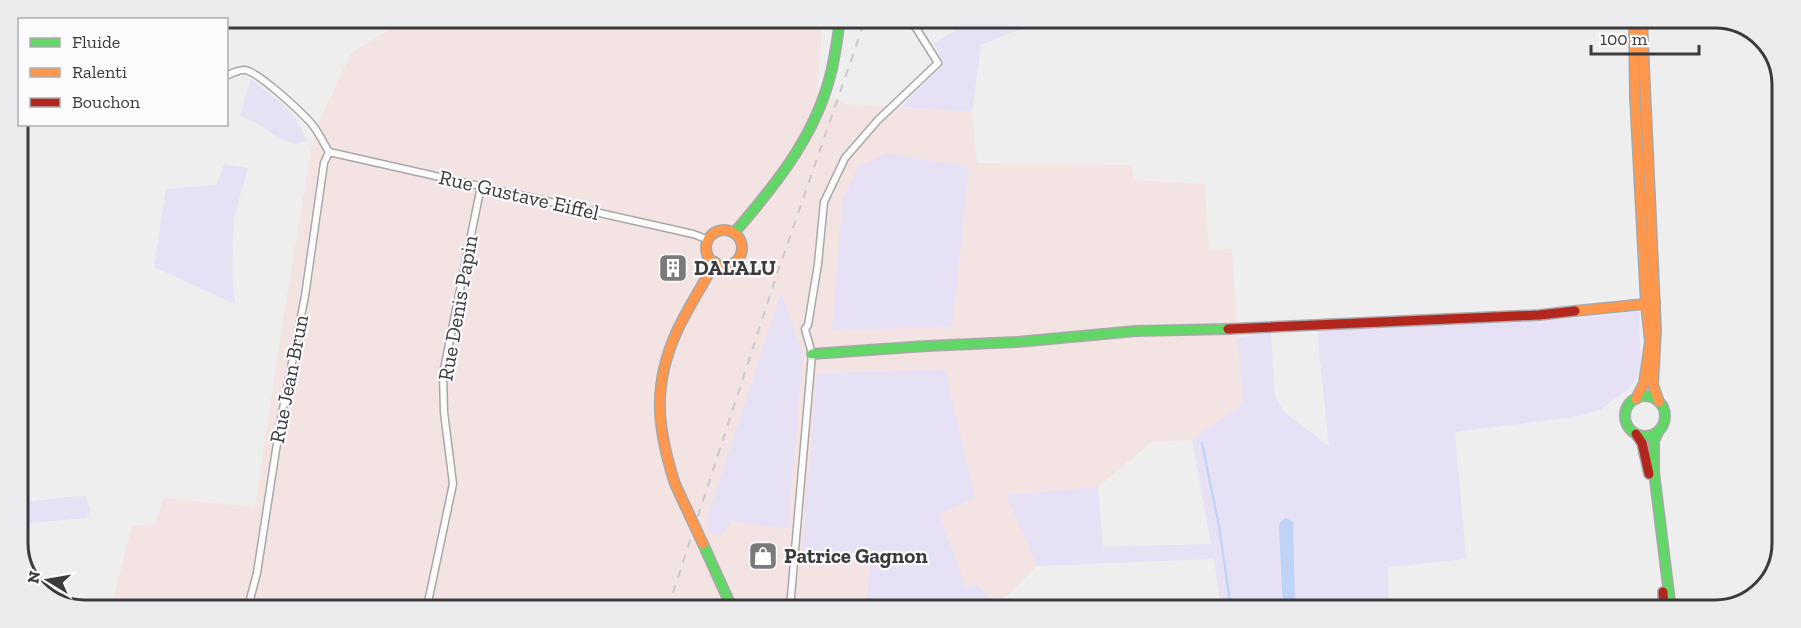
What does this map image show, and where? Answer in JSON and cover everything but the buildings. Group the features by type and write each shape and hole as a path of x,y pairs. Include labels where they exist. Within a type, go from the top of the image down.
{"main road":[{"path":"734,233 783,173 809,133 820,110 831,75 839,28"},
{"path":"1634,28 1635,96 1650,303 1656,330 1653,385 1659,402"},
{"path":"1642,28 1650,342 1644,383 1625,415 1630,429 1642,443 1652,490 1663,600"},
{"path":"723,230 734,233 738,236 742,246 740,256 732,264 720,265 708,255 707,244 712,235 723,230"},
{"path":"715,262 673,339 665,362 660,414 663,443 675,484 728,600"},
{"path":"812,354 1017,342 1136,331 1238,329 1539,315 1650,303"},
{"path":"1636,399 1647,396 1655,398 1665,410 1663,426 1654,441 1654,472 1670,600"},
{"path":"1636,434 1644,436 1658,432"}],"street":[{"path":"791,600 812,354 805,329 808,326 812,305 824,202 845,158 878,120 938,63 916,28"},
{"path":"228,75 246,69 253,72 312,124 329,152"},
{"name":"Rue Gustave Eiffel","path":"329,152 693,234 709,240"},
{"name":"Rue Jean Brun","path":"250,600 257,573 280,424 305,296 324,163 329,152"},
{"name":"Rue Denis Papin","path":"428,600 453,484 444,412 443,374 481,186"}],"shaded area":[{"path":"391,28 822,28 817,93 847,104 972,112 977,163 1131,165 1134,180 1205,184 1209,250 1232,249 1242,404 1192,440 1152,442 1098,487 1007,495 1037,566 1003,600 992,600 976,583 966,588 939,513 975,498 944,370 818,373 802,559 870,559 867,600 113,600 132,526 156,523 163,498 255,507 311,150 321,117 351,53"},
{"path":"959,28 1028,28 981,45 972,112 901,107 944,65 934,43"},
{"path":"251,79 291,113 306,141 295,144 279,138 240,115"},
{"path":"886,153 969,167 952,327 832,330 842,202 858,167"},
{"path":"224,164 248,168 234,218 232,266 235,304 154,267 166,189 216,185"},
{"path":"781,293 803,353 788,529 732,521 721,535 709,533 707,519"},
{"path":"1639,311 1641,372 1629,388 1600,410 1572,417 1455,432 1466,559 1388,567 1389,600 1220,600 1214,559 1037,566 1006,495 1098,487 1103,547 1211,544 1192,440 1242,404 1238,337 1271,333 1275,396 1284,412 1329,446 1317,330 1583,318"},
{"path":"945,370 975,498 939,514 966,587 976,583 992,600 867,600 870,559 801,559 817,373"},
{"path":"85,496 90,510 87,518 29,523 29,502"}],"water":[{"path":"1286,518 1293,522 1295,600 1283,600 1280,522"}],"waterway":[{"path":"1202,443 1219,526 1230,600"}],"railway":[{"path":"671,600 777,274 862,28"}],"traffic: fast":[{"path":"734,233 790,162 813,122 831,72 839,28"},
{"path":"812,354 1017,342 1136,331 1228,329"},
{"path":"1645,396 1659,402 1665,416 1659,430 1645,436 1631,430 1625,416 1631,402 1645,396"},
{"path":"1658,432 1654,441 1654,472 1670,600"},
{"path":"703,544 728,600"}],"traffic: slow":[{"path":"1634,28 1635,96 1650,342 1644,383 1636,399"},
{"path":"1642,28 1656,330 1653,385 1659,402"},
{"path":"724,230 736,236 742,248 736,260 724,266 712,260 706,248 712,236 724,230"},
{"path":"675,484 661,425 660,407 664,370 677,331 715,262"},
{"path":"1575,311 1655,303"},
{"path":"675,484 703,544"}],"traffic: jam":[{"path":"1228,329 1539,315 1575,311"},
{"path":"1636,434 1642,443 1649,474"},
{"path":"1663,592 1663,600"}],"place":[{"name":"DAL'ALU","path":"673,268"},
{"name":"Patrice Gagnon","path":"763,556"}]}
